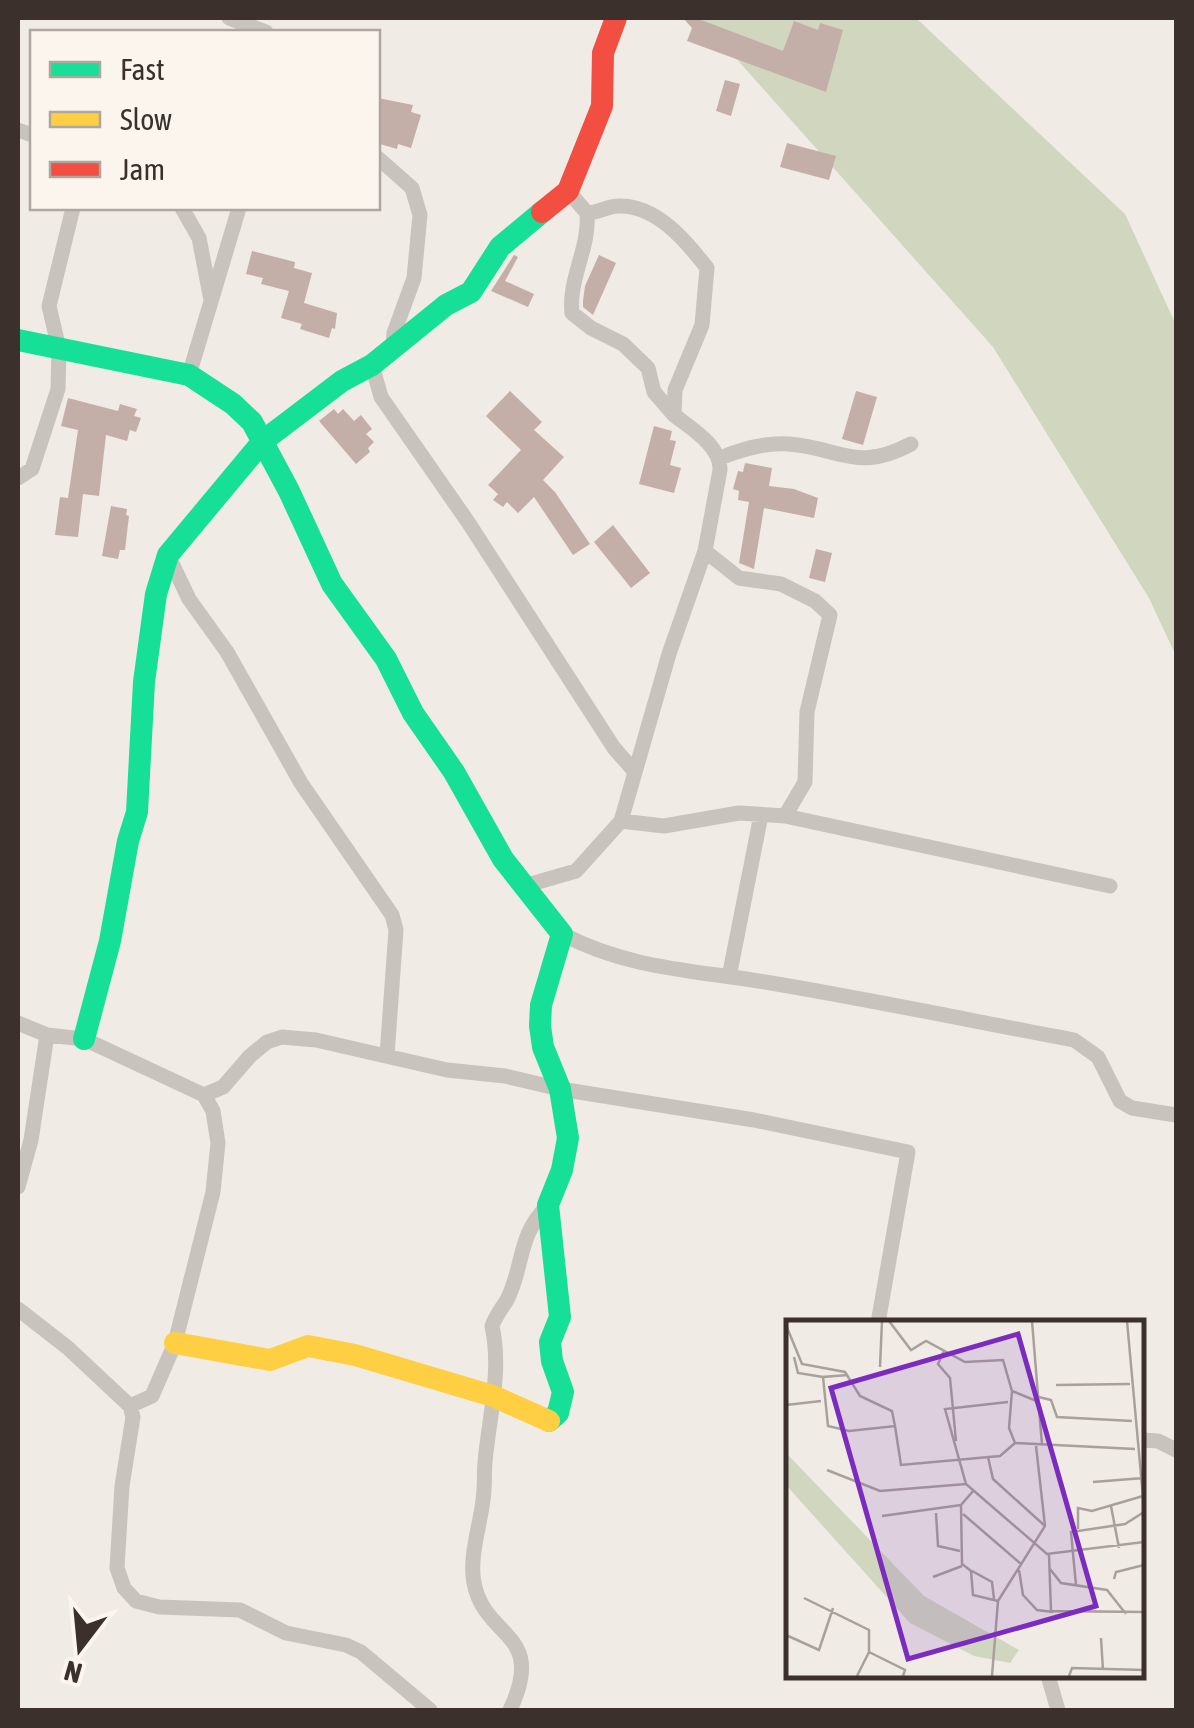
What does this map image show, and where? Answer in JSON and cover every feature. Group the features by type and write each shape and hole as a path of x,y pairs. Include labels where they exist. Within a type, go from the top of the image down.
{"street":[{"path":"228,18 261,30"},
{"path":"84,1039 110,942 128,841 138,812 144,682 156,594 168,556 262,441 342,380 394,349 446,305 471,292 500,246 568,191 602,106 603,53 616,18"},
{"path":"380,160 412,188 420,216 414,278 394,333 394,349"},
{"path":"568,191 587,213 588,228 570,300 572,313 590,328 623,344 648,368 654,392 720,458"},
{"path":"587,213 618,206 644,211 683,236 708,268 702,325 675,390 674,414"},
{"path":"18,478 32,469 58,389 58,349 49,306 72,210"},
{"path":"183,210 199,238 211,304"},
{"path":"189,376 238,210"},
{"path":"18,340 189,376 233,404 252,422 332,584 386,659 413,713 454,772 502,860 562,934 596,952 625,961 1074,1040 1098,1057 1120,1101 1132,1108 1176,1115"},
{"path":"372,365 382,398 468,522 614,748 635,772"},
{"path":"720,458 744,448 790,444 852,459 894,454 912,444"},
{"path":"524,886 576,871 622,820 669,654 705,551 720,458"},
{"path":"705,551 739,578 781,584 814,601 830,615 807,712 805,782 785,816"},
{"path":"168,556 189,599 228,652 301,783 392,915 396,930 387,1056"},
{"path":"622,820 664,826 739,813 785,816 1110,886"},
{"path":"729,977 761,815"},
{"path":"510,1710 522,1685 519,1650 504,1628 482,1608 474,1581 493,1396 496,1343 492,1326 507,1299 524,1238 548,1205 562,1170 568,1138 560,1089 542,1048 540,1026 541,1005 562,934"},
{"path":"18,1023 47,1035 84,1039 204,1096 214,1112 218,1132 213,1192 175,1343 152,1396 130,1406"},
{"path":"18,1187 31,1140 47,1035"},
{"path":"204,1096 223,1087 266,1042 282,1037 316,1040 447,1070 505,1076 560,1089 754,1120 908,1152 879,1320"},
{"path":"175,1343 270,1360 308,1346 356,1355 493,1396 548,1422 558,1413 563,1392 550,1342 560,1317 548,1205"},
{"path":"18,1309 68,1348 130,1406 133,1417 122,1486 117,1568 124,1588 136,1601 159,1607 240,1610 286,1633 346,1644 430,1710"},
{"path":"1144,1440 1158,1441 1176,1450"},
{"path":"1049,1678 1058,1710"}],"green space":[{"path":"700,18 916,18 1125,214 1176,325 1176,656 1149,598 993,347"}],"building":[{"path":"683,18 696,18 783,51 794,21 818,30 820,23 843,30 826,92 687,41 692,28"},
{"path":"725,80 740,84 731,116 716,111"},
{"path":"380,98 413,105 411,112 421,115 411,148 398,144 397,149 380,144"},
{"path":"787,143 836,156 829,180 780,167"},
{"path":"252,251 295,262 294,268 312,273 304,303 337,313 329,338 281,318 289,291 261,284 263,278 246,274"},
{"path":"514,255 518,257 505,281 534,294 528,307 491,291"},
{"path":"599,255 616,263 593,315 583,307 583,301 585,286"},
{"path":"510,391 542,422 534,430 564,457 543,480 590,544 573,555 534,497 518,513 507,502 503,507 493,500 498,494 488,485 521,450 486,416"},
{"path":"856,391 877,397 863,445 842,439"},
{"path":"68,398 118,411 120,404 137,409 134,416 141,418 136,432 130,430 127,441 106,435 99,496 83,494 78,537 55,535 60,497 68,498 78,430 61,426"},
{"path":"334,409 338,414 343,409 354,421 361,415 372,429 366,434 374,442 368,448 370,452 356,464 319,421"},
{"path":"654,426 672,431 670,440 676,441 670,465 681,468 674,493 639,484"},
{"path":"745,463 772,468 769,486 794,489 818,498 814,518 764,508 754,569 739,563 749,502 738,500 739,491 733,489 738,471 743,472"},
{"path":"111,506 127,509 129,516 125,550 120,550 118,559 102,556"},
{"path":"613,525 650,573 631,588 594,542"},
{"path":"816,549 832,553 825,582 809,578"}],"traffic: fast":[{"path":"84,1039 110,941 137,812 144,682 156,594 168,555 263,441 342,381 372,365 446,305 471,292 500,247 542,212"},
{"path":"18,340 189,375 233,404 252,422 332,584 386,659 413,713 454,772 503,859 562,934 541,1005 540,1026 543,1047 560,1089 568,1138 562,1170 548,1205 560,1317 550,1342 563,1392 558,1413 549,1421"}],"traffic: slow":[{"path":"175,1343 270,1360 308,1346 355,1355 493,1396 549,1421"}],"traffic: jam":[{"path":"542,212 568,191 602,106 603,53 616,18"}]}
